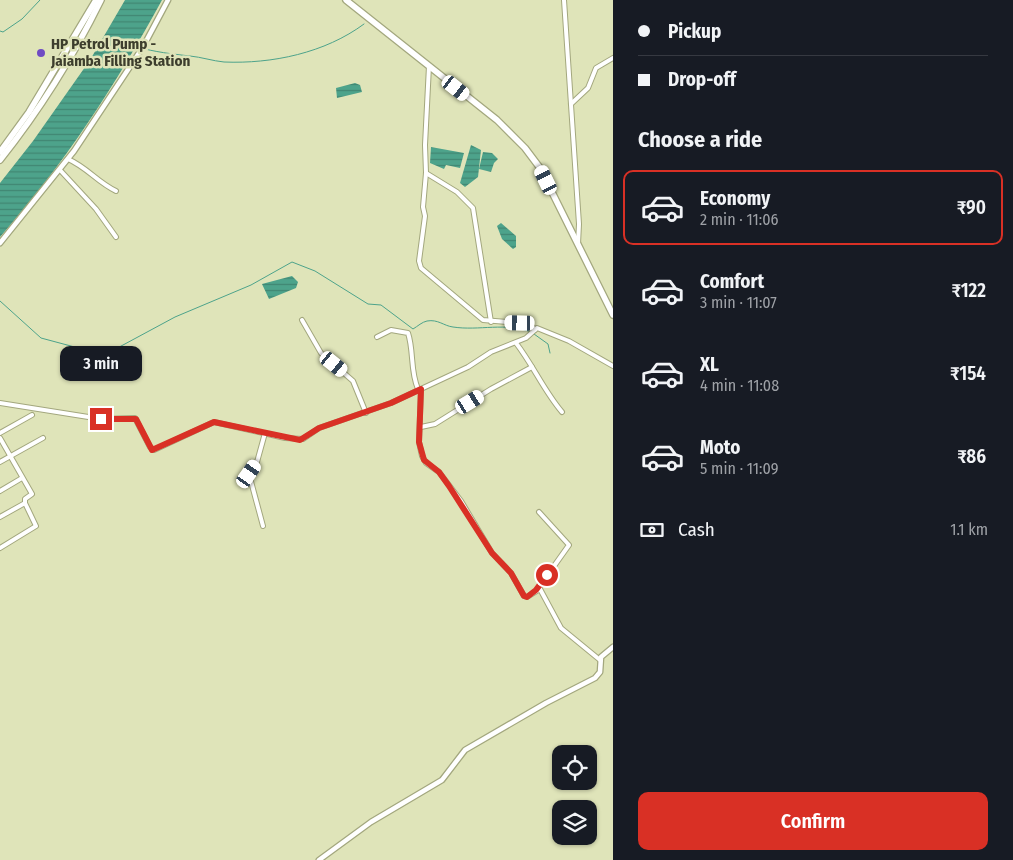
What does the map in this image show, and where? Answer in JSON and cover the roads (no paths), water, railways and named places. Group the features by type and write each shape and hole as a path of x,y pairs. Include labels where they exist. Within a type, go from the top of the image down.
{"highway":[{"path":"0,152 29,112 96,0"},
{"path":"0,160 52,87 101,0"},
{"path":"346,0 497,120 529,153 540,168 613,315"}],"street":[{"path":"0,243 68,159 142,48 168,0"},
{"path":"564,0 580,230 578,246"},
{"path":"571,104 588,88 596,68 613,58"},
{"path":"429,66 424,145 426,173 423,207 425,216 420,248 421,268 483,320 530,324 535,330"},
{"path":"68,159 85,167 102,184 116,191"},
{"path":"60,170 96,209 116,237"},
{"path":"426,173 457,192 473,208 491,322"},
{"path":"302,320 321,353 353,381 366,413"},
{"path":"377,337 391,330 408,333 412,346 414,379 419,389 421,427 419,447 426,463 439,472 492,553 511,573 524,596 527,597 536,590 568,545 539,512"},
{"path":"0,403 101,419 135,418 152,450 211,422 300,440 319,428 391,403 468,367 491,352 526,338 535,330 544,330 556,334 613,366"},
{"path":"516,343 553,402 562,412"},
{"path":"421,427 435,424 532,367"},
{"path":"0,433 32,415"},
{"path":"263,526 249,474 257,462 265,433"},
{"path":"0,438 32,494 25,499 25,503 36,526 0,548"},
{"path":"0,462 43,438"},
{"path":"0,491 22,478"},
{"path":"0,517 25,503"},
{"path":"536,590 540,589 561,628 600,660"},
{"path":"319,860 371,822 442,780 465,750 546,703 594,678 600,672 600,660 613,647"}],"water":[{"path":"125,0 162,0 127,62 88,123 46,182 0,237 0,183 33,141 90,60"},
{"path":"355,83 360,85 362,92 337,98 336,88"},
{"path":"471,145 481,150 478,177 465,187 460,183"},
{"path":"431,147 464,153 460,168 446,165 444,169 430,163"},
{"path":"483,152 492,153 498,159 494,163 491,172 479,169"},
{"path":"501,223 516,236 516,247 513,249 502,239 497,226"},
{"path":"292,276 298,282 296,288 269,299 262,284"}],"waterway":[{"path":"0,31 3,32 22,19 40,0"},
{"path":"137,47 157,52 224,62 261,61 279,59 315,49 349,34 364,24"},
{"path":"0,301 41,338 97,353 110,352 175,317 251,285 292,262 315,271 368,304 381,305 413,329 423,322 431,321 453,327 502,327 531,332"},
{"path":"534,334 548,344 550,353"}],"place":[{"name":"HP Petrol Pump - Jaiamba Filling Station","path":"41,53"}]}
